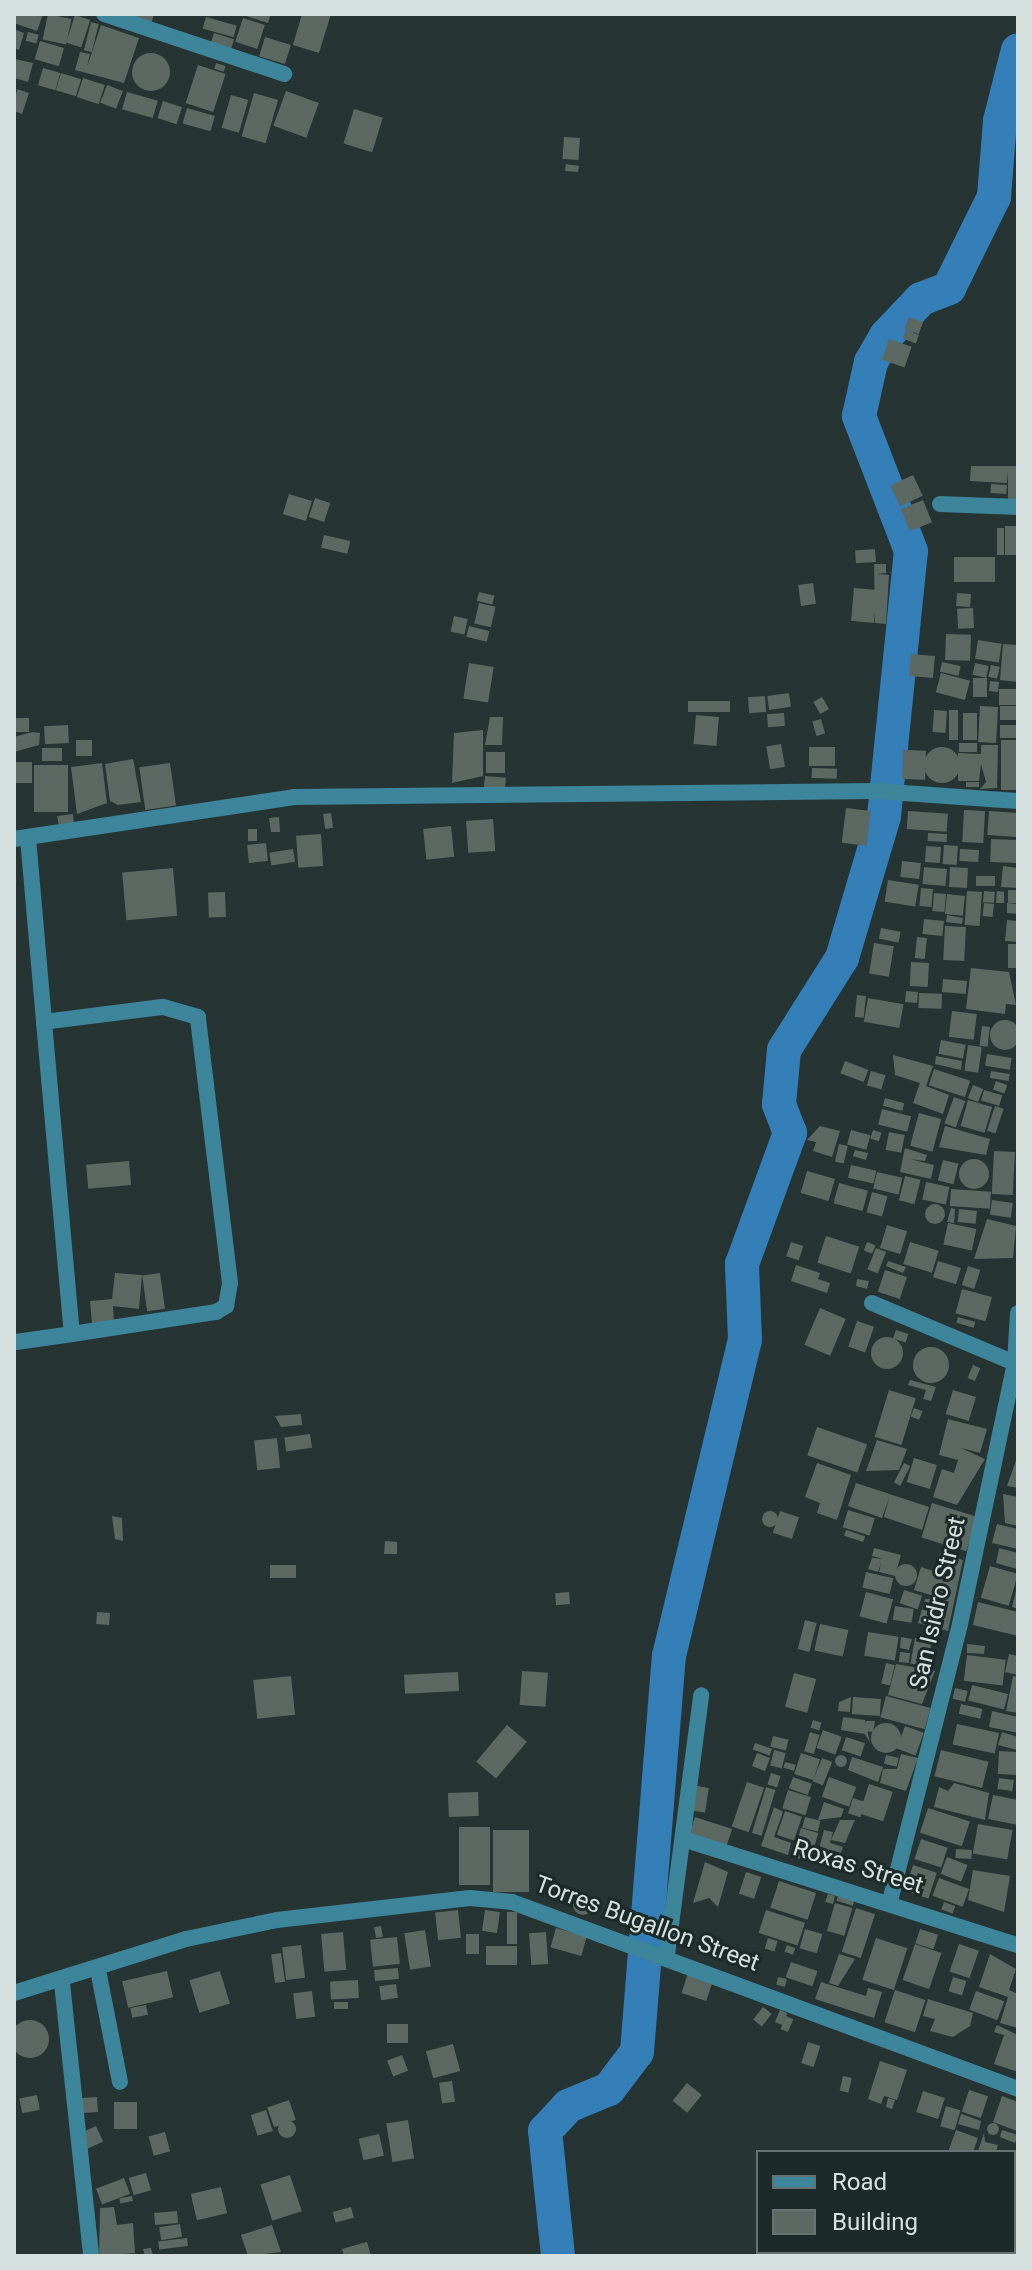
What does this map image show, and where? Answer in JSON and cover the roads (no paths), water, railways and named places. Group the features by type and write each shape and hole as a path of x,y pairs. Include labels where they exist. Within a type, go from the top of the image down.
{"street":[{"path":"104,14 284,74"},
{"path":"940,504 1018,507"},
{"path":"72,1334 44,1022 21,839 294,797 875,791 1018,801"},
{"path":"16,1342 203,1317 226,1306 230,1283 198,1017 162,1007 44,1022"},
{"path":"872,1303 1015,1363"},
{"name":"San Isidro Street","path":"890,1901 1015,1363 1018,1313"},
{"path":"664,1954 683,1839 701,1695"},
{"name":"Roxas Street","path":"683,1839 890,1901 1018,1945"},
{"name":"Torres Bugallon Street","path":"14,1993 62,1983 247,1926 470,1898 512,1902 608,1932 1018,2089"},
{"path":"98,1970 120,2082"},
{"path":"62,1983 91,2256"}],"waterway":[{"path":"558,2256 545,2131 568,2106 609,2089 637,2052 669,1656 745,1340 742,1264 790,1133 779,1104 784,1050 842,958 884,816 911,551 859,416 871,362 886,336 921,299 949,288 994,197 1000,121 1018,50"}]}
